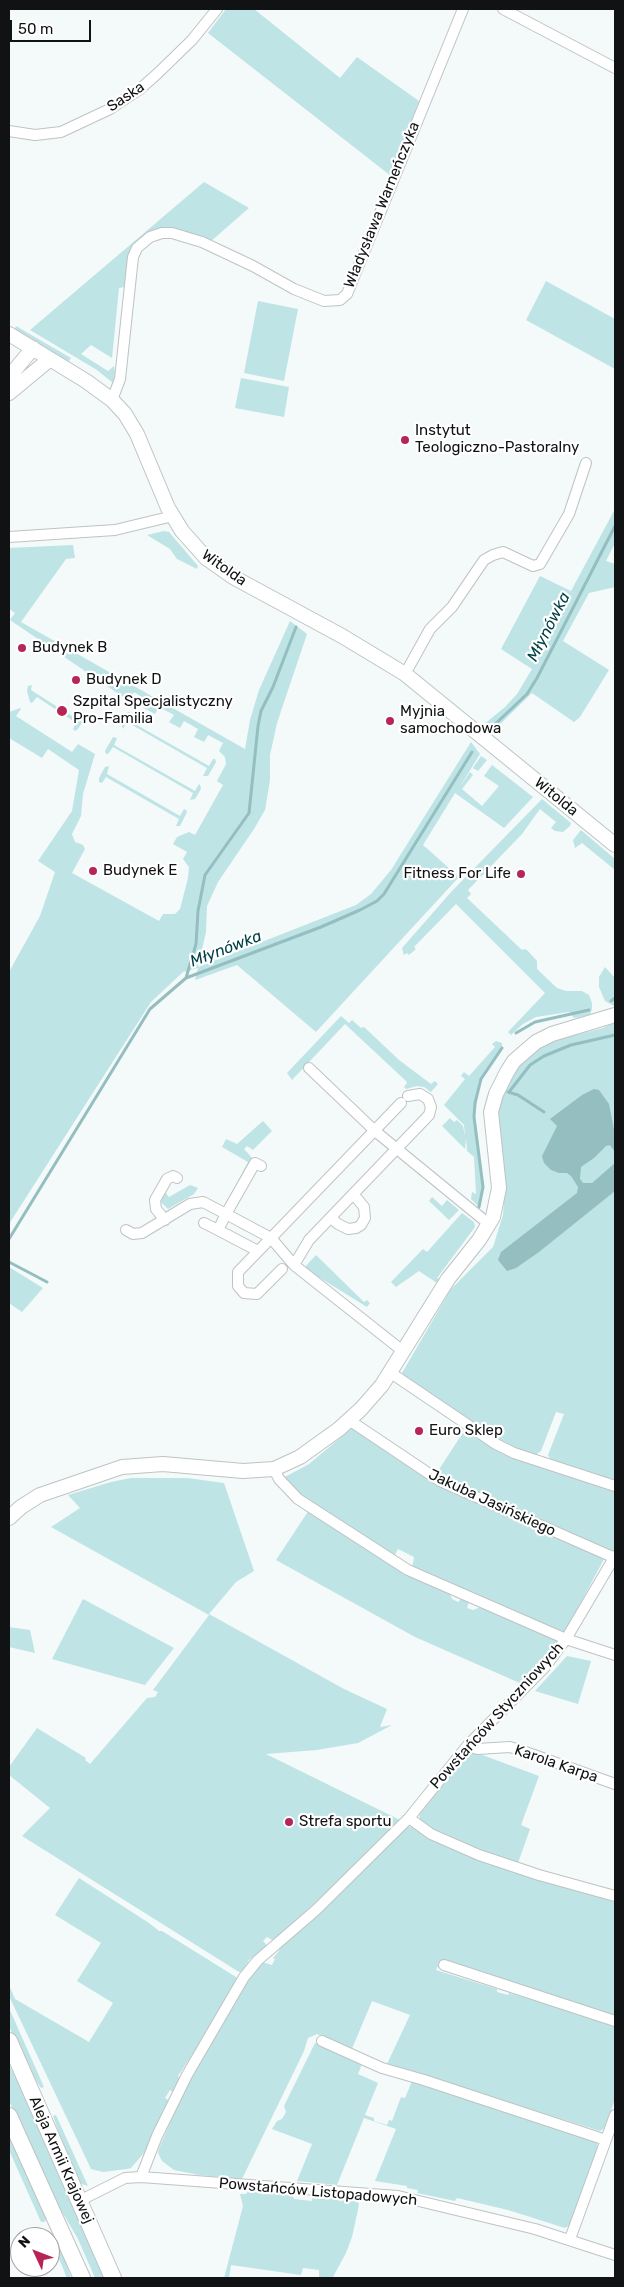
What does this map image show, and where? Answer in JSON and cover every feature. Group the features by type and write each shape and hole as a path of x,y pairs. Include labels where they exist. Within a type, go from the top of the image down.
{"main road":[{"name":"Aleja Armii Krajowej","path":"9,2041 113,2278"},
{"name":"Aleja Armii Krajowej","path":"9,2116 82,2278"}],"street":[{"name":"Saska","path":"9,131 35,135 61,132 107,110 140,89 192,40 217,9"},
{"name":"Władysława Warneńczyka","path":"112,400 120,380 134,257 137,248 150,237 162,233 172,233 202,242 253,266 294,289 324,301 340,300 347,294 463,9"},
{"path":"503,9 615,68"},
{"name":"Witolda","path":"9,334 86,381 112,400 125,414 137,434 173,516 189,540 206,558 225,572 342,636 405,674 615,845"},
{"path":"9,377 33,348"},
{"path":"9,393 50,358"},
{"path":"405,674 430,630 452,607 484,560 493,554 503,552 533,566 540,564 569,514 586,463"},
{"path":"9,537 115,530 173,516"},
{"path":"9,1518 21,1507 40,1495 82,1479 122,1467 163,1464 243,1471 274,1469 308,1452 349,1420 372,1397 391,1373 448,1278 490,1225 496,1209 499,1188 491,1112 496,1094 506,1072 514,1061 536,1042 552,1034 615,1015"},
{"path":"309,1068 375,1131 490,1225"},
{"path":"282,1269 259,1293 252,1295 244,1293 238,1286 238,1272 405,1099 417,1094 425,1096 430,1103 431,1111 426,1120 309,1240 294,1265"},
{"path":"218,1230 255,1163 261,1166"},
{"path":"165,1220 156,1209 155,1200 167,1179 173,1176 177,1178"},
{"path":"331,1218 348,1229 361,1225 365,1218 364,1207 354,1195"},
{"path":"126,1230 137,1234 197,1202 209,1204 271,1238 294,1265 404,1352"},
{"path":"204,1223 258,1251"},
{"path":"391,1373 496,1444 514,1453 615,1486"},
{"name":"Jakuba Jasińskiego","path":"349,1420 440,1481 615,1558"},
{"path":"274,1469 279,1479 298,1498 408,1570 566,1640 615,1655"},
{"name":"Powstańców Styczniowych","path":"141,2177 187,2075 244,1977 258,1960 324,1902 409,1818 468,1745 545,1667 566,1640 615,1558"},
{"name":"Karola Karpa","path":"468,1745 476,1750 510,1748 520,1750 615,1784"},
{"path":"409,1818 431,1834 479,1856 615,1896"},
{"path":"444,1965 615,2021"},
{"path":"322,2041 382,2068 606,2140"},
{"path":"570,2239 615,2115"},
{"name":"Powstańców Listopadowych","path":"79,2201 116,2181 125,2178 141,2177 404,2197 506,2221 570,2239 615,2255"}],"shaded area":[{"path":"226,9 254,9 340,78 357,57 419,101 391,176 208,33"},
{"path":"204,182 249,208 210,242 181,232 146,236 125,287 119,288 112,358 91,345 81,354 108,371 114,366 113,383 97,370 30,330"},
{"path":"546,281 615,319 615,369 526,320"},
{"path":"258,301 298,309 284,381 244,373"},
{"path":"16,326 71,358 68,362 14,331"},
{"path":"241,378 289,387 284,417 235,408"},
{"path":"615,509 615,543 606,561 615,564 615,587 589,593 563,641 609,670 580,717 574,722 532,693 492,732 483,725 505,707 517,694 532,669 501,649 540,576 571,591"},
{"path":"164,531 169,532 198,566 197,569 177,559 170,549 147,535"},
{"path":"73,545 75,558 66,559 21,622 245,749 250,720 259,690 290,621 307,634 277,723 270,755 270,780 265,810 218,882 207,906 206,932 198,967 356,905 371,894 391,870 471,742 480,754 459,788 470,772 473,775 462,789 482,806 499,786 484,776 492,765 533,797 504,828 455,793 423,845 459,877 316,1032 237,965 195,980 198,968 183,972 151,1002 9,1224 9,972 40,916 55,872 38,861 72,811 79,770 48,749 42,758 9,738 9,712 20,708 16,716 72,752 78,744 95,754 83,794 81,816 72,834 75,842 83,845 85,849 72,873 159,921 163,914 175,914 180,909 188,878 189,867 183,859 187,852 173,844 177,837 189,832 195,835 223,785 217,781 226,764 225,757 219,751 223,743 208,735 204,742 194,737 198,729 184,721 180,728 169,722 174,715 159,707 155,714 144,708 148,701 134,692 130,700 126,699 10,620 15,613 9,609 9,548"},
{"path":"32,685 31,690 78,720 81,717 83,721 78,729 75,731 73,729 76,723 37,697 32,703 30,702 27,691 28,686"},
{"path":"128,712 132,713 128,720 209,766 213,759 215,759 216,762 208,776 203,776 207,768 127,722 123,729 121,723"},
{"path":"113,737 117,738 114,745 195,791 199,784 201,789 195,799 190,800 193,793 113,747 106,754 105,751"},
{"path":"481,756 487,760 478,771 473,768 470,772"},
{"path":"109,766 107,774 180,816 184,809 186,810 187,812 180,826 176,826 179,819 106,777 102,783 99,782 105,767"},
{"path":"542,799 571,823 570,826 563,832 555,831 551,828 556,822 540,809 522,834 468,890 471,894 467,898 522,950 527,950 537,961 537,969 557,988 566,991 582,991 589,995 592,1009 590,1015 574,1018 569,1012 536,1017 523,1024 511,1035 508,1032 545,993 456,904 414,947 416,949 409,955 407,953 404,955 402,948 452,891"},
{"path":"581,830 615,859 615,870 582,843 575,848 573,840"},
{"path":"605,967 615,978 614,1006 605,1001 599,987 599,977"},
{"path":"341,1016 349,1023 352,1020 361,1028 364,1027 399,1060 431,1084 435,1081 438,1084 431,1092 424,1087 417,1086 406,1089 404,1087 407,1083 406,1081 345,1024 292,1080 287,1073"},
{"path":"615,1022 615,1479 610,1480 552,1462 548,1455 564,1414 556,1412 541,1451 534,1456 517,1450 487,1434 486,1429 479,1424 474,1424 406,1378 402,1373 451,1289 493,1247 503,1215 505,1188 498,1113 501,1099 515,1070 525,1059 544,1045 603,1028"},
{"path":"496,1041 502,1043 502,1048 481,1079 474,1117 483,1187 479,1207 471,1199 472,1192 476,1194 474,1157 467,1151 466,1138 465,1149 442,1126 450,1118 454,1122 457,1120 463,1126 465,1136 464,1125 444,1105 465,1079 461,1076 464,1072 469,1076 495,1047 492,1044"},
{"path":"594,1089 599,1090 609,1104 615,1135 615,1152 610,1145 606,1146 581,1167 580,1179 583,1183 592,1183 615,1163 615,1191 539,1252 516,1268 507,1271 498,1260 501,1252 577,1193 578,1187 571,1176 567,1173 551,1170 544,1163 542,1156 557,1126 550,1119 582,1095"},
{"path":"263,1121 272,1131 253,1150 247,1146 244,1149 254,1160 235,1196 231,1194 248,1162 222,1147 226,1139 237,1144"},
{"path":"190,1185 198,1188 194,1194 168,1209 159,1200 164,1191 169,1197"},
{"path":"432,1197 442,1206 447,1200 459,1210 449,1220 429,1201"},
{"path":"462,1213 474,1222 475,1227 437,1278 440,1279 437,1283 419,1271 396,1287 391,1282 423,1249 427,1252"},
{"path":"316,1255 364,1302 367,1300 370,1303 367,1307 304,1268"},
{"path":"9,1267 43,1288 22,1312 9,1303"},
{"path":"352,1428 431,1480 541,1530 540,1533 552,1538 553,1536 604,1559 564,1634 412,1569 414,1557 398,1549 394,1557 304,1499 283,1478 309,1464"},
{"path":"466,1428 615,1491 615,1550 607,1553 436,1474"},
{"path":"131,1478 187,1478 224,1483 254,1571 236,1582 209,1614 344,1689 387,1709 380,1727 392,1725 358,1743 317,1750 266,1754 400,1820 359,1862 274,1941 267,1937 263,1941 266,1944 265,1948 249,1960 244,1971 239,1972 22,1836 50,1808 9,1775 9,1767 37,1728 86,1758 85,1760 90,1764 147,1698 155,1697 158,1692 153,1690 209,1615 51,1527 80,1508 68,1495"},
{"path":"309,1510 328,1525 329,1523 450,1594 452,1599 458,1602 461,1599 469,1602 467,1608 473,1610 481,1607 556,1638 559,1642 522,1684 415,1637 276,1560"},
{"path":"83,1599 174,1648 145,1685 52,1659"},
{"path":"9,1627 30,1630 35,1653 9,1647"},
{"path":"567,1656 591,1661 578,1704 535,1691"},
{"path":"466,1752 477,1753 539,1776 521,1825 530,1829 518,1863 446,1839 420,1822 419,1812"},
{"path":"413,1826 435,1839 615,1899 614,2018 439,1964 436,1970 497,1989 497,1992 508,1995 509,1993 615,2025 615,2099 605,2128 600,2131 387,2064 410,2015 372,2001 351,2051 317,2034 308,2038 304,2051 242,2179 199,2175 174,2170 162,2161 158,2153 159,2148 193,2071 246,1982 262,1962 272,1965 275,1959 273,1958 279,1951 279,1947 402,1828"},
{"path":"79,1878 238,1980 178,2076 180,2079 173,2092 170,2090 165,2098 170,2101 144,2153 131,2168 103,2172 91,2169 9,1996 9,1985 15,1999 89,2042 113,2003 77,1981 101,1943 55,1915"},
{"path":"9,2008 44,2087 41,2088 28,2068 17,2045 9,2026"},
{"path":"315,2043 362,2064 358,2074 378,2083 365,2115 374,2118 374,2121 387,2125 389,2120 392,2121 401,2097 405,2098 412,2081 596,2141 599,2149 572,2224 565,2228 508,2210 457,2198 455,2201 417,2193 418,2190 407,2188 407,2186 375,2181 396,2129 364,2118 337,2185 297,2181 312,2144 272,2129 286,2112 284,2106"},
{"path":"9,2065 30,2103 107,2278 95,2278 78,2239 50,2191 9,2100"},
{"path":"56,2115 88,2186 79,2183 68,2160 53,2116"},
{"path":"9,2130 47,2219 44,2222 41,2222 9,2150"},
{"path":"248,2191 262,2192 263,2196 264,2191 291,2192 294,2199 312,2201 312,2195 354,2197 358,2200 359,2205 352,2237 333,2277 319,2278 319,2270 303,2268 301,2275 231,2265 229,2278 224,2278 243,2206 240,2194 246,2194"},
{"path":"60,2246 71,2278 67,2278 60,2261"}],"waterway":[{"name":"Młynówka","path":"490,729 527,694 537,678 615,526"},
{"path":"186,978 196,944 198,911 205,875 249,813 261,711 273,687 296,627"},
{"name":"Młynówka","path":"9,1239 150,1009 186,978 321,927 377,901 384,894 472,752"},
{"path":"611,1001 615,998"},
{"path":"516,1033 535,1022 589,1010"},
{"path":"509,1092 530,1065 544,1056 571,1045 615,1035"},
{"path":"479,1207 483,1187 474,1117 475,1103 481,1079 502,1048"},
{"path":"508,1092 518,1095 544,1112"},
{"path":"9,1262 47,1282"}],"place":[{"name":"Instytut Teologiczno-Pastoralny","path":"405,440"},
{"name":"Budynek B","path":"22,648"},
{"name":"Budynek D","path":"76,680"},
{"name":"Szpital Specjalistyczny Pro-Familia","path":"62,711"},
{"name":"Myjnia samochodowa","path":"390,721"},
{"name":"Budynek E","path":"93,871"},
{"name":"Fitness For Life","path":"521,874"},
{"name":"Euro Sklep","path":"419,1431"},
{"name":"Strefa sportu","path":"289,1822"}]}
